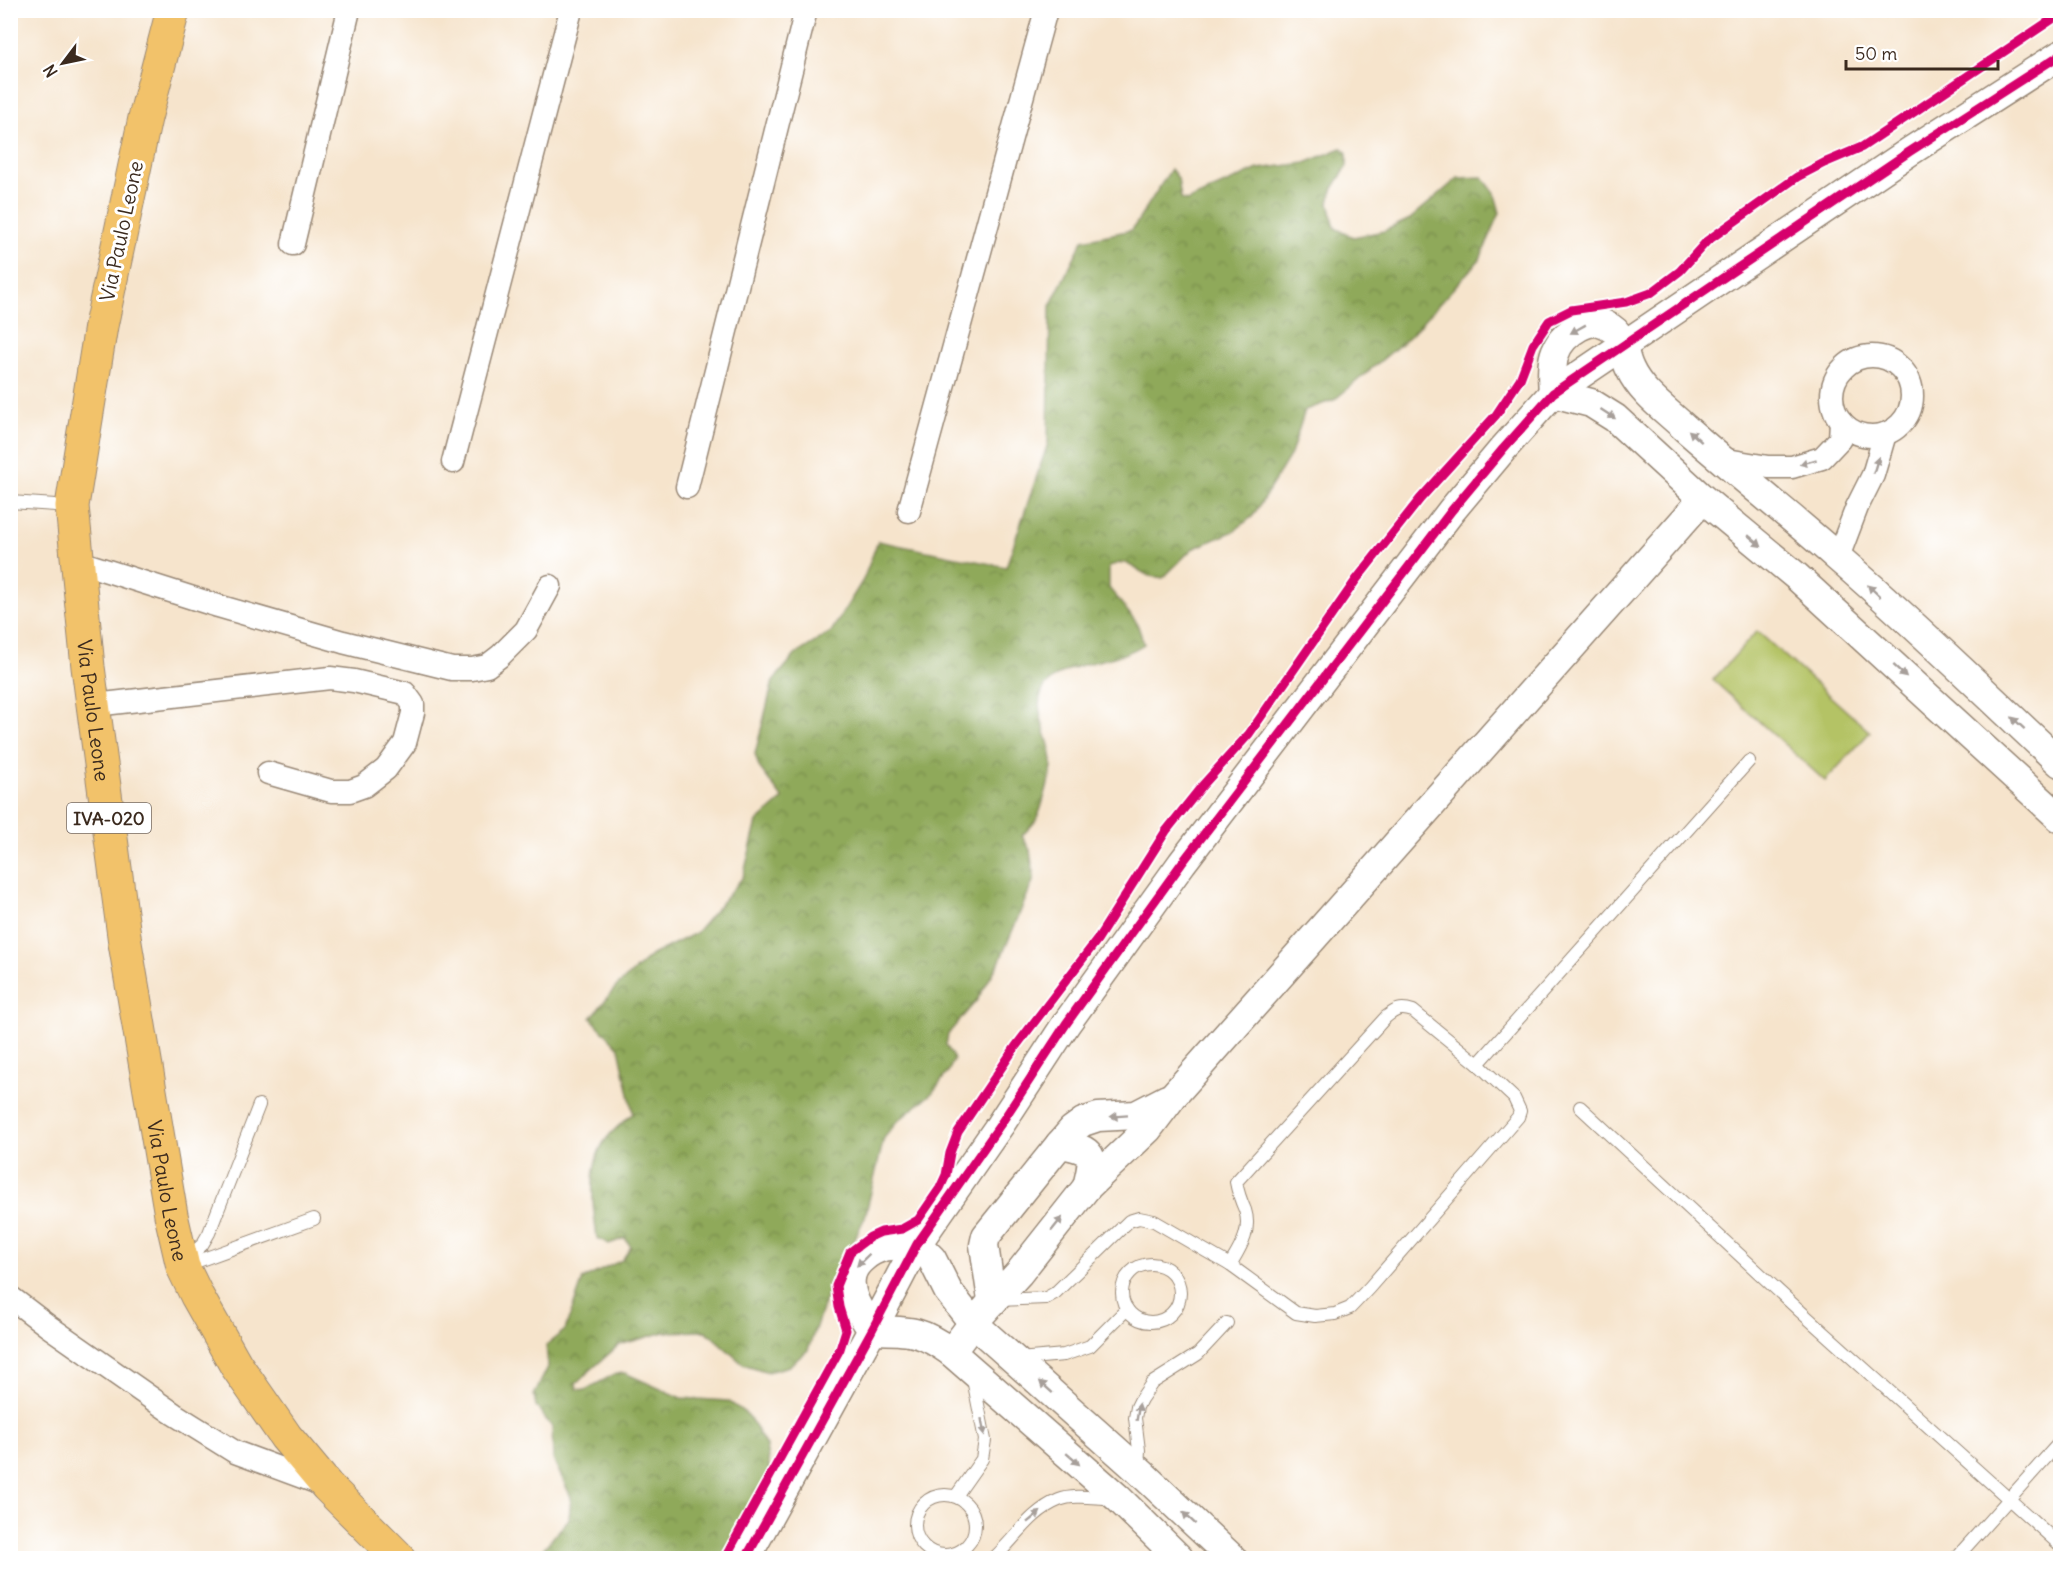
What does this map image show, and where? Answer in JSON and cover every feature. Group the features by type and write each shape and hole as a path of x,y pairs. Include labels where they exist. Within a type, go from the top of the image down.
{"main road":[{"name":"Via Paulo Leone","path":"173,10 145,118 101,326 72,506 88,667 95,705 125,943 171,1215 182,1265 236,1365 286,1437 327,1486 399,1558"}],"street":[{"path":"293,244 349,10"},
{"path":"453,462 571,10"},
{"path":"687,487 806,10"},
{"path":"909,511 1046,10"},
{"path":"746,1558 917,1244 1000,1125 1066,1024 1182,862 1452,510 1553,393 1909,152 2061,55"},
{"path":"1553,393 1553,357 1560,342 1570,332 1584,324 1597,322 1618,333 1624,345 1629,368 1644,390 1838,558 2061,763"},
{"path":"1863,357 1879,357 1894,363 1905,374 1911,389 1911,405 1903,421 1885,434 1869,436 1853,432 1841,421 1834,407 1832,391 1837,376 1848,363 1863,357"},
{"path":"1553,393 1591,403 1615,418 1703,499 1796,576 2061,818"},
{"path":"1642,442 1668,412"},
{"path":"1721,459 1768,467 1792,467 1822,458 1840,439 1841,421"},
{"path":"1796,576 1815,573 1838,558 1857,507 1873,475 1885,434"},
{"path":"961,1361 973,1323 1087,1187 1148,1129 1173,1096 1703,499"},
{"path":"76,561 332,639 452,669 487,666 500,656 526,630 550,586"},
{"path":"95,705 330,678 405,693 413,704 413,713 405,743 386,769 364,786 350,791 331,791 268,773"},
{"path":"992,1300 984,1245 986,1236 1072,1130 1083,1122 1098,1117 1136,1115 1173,1096"},
{"path":"1060,1144 1084,1148 1088,1153 1092,1168 1087,1187"},
{"path":"872,1330 857,1308 851,1291 851,1277 857,1263 882,1247 917,1244 932,1259 948,1291 973,1323 1016,1359 1232,1558"},
{"path":"987,1263 1027,1261"},
{"path":"10,1297 174,1414 235,1452 327,1486"},
{"path":"872,1330 908,1330 929,1336 961,1361 1118,1498 1179,1558"},
{"path":"1118,1498 1125,1496 1129,1491 1138,1470"}],"lane":[{"path":"10,502 72,506"},
{"path":"1478,1064 1749,760"},
{"path":"992,1300 1046,1298 1055,1293 1129,1221 1139,1218 1154,1221 1230,1265 1296,1313 1314,1316 1335,1314 1350,1308 1369,1288 1518,1117 1520,1111 1514,1098 1478,1064 1413,1011 1403,1008 1394,1010 1236,1182 1246,1213 1247,1227 1244,1243 1230,1265"},
{"path":"182,1265 209,1233 259,1105"},
{"path":"1580,1107 2061,1545"},
{"path":"182,1265 315,1219"},
{"path":"1151,1264 1170,1270 1177,1278 1180,1299 1176,1309 1168,1317 1157,1322 1145,1322 1135,1317 1127,1309 1122,1289 1125,1279 1132,1271 1151,1264"},
{"path":"1016,1359 1065,1355 1090,1346 1127,1309"},
{"path":"1138,1470 1136,1418 1137,1407 1141,1399 1152,1383 1198,1354 1227,1323"},
{"path":"956,1496 982,1459 985,1440 961,1361"},
{"path":"1956,1558 2061,1442"},
{"path":"944,1494 956,1496 973,1512 976,1524 974,1535 968,1546 959,1553 951,1557 936,1555 918,1540 915,1528 916,1516 922,1505 932,1498 944,1494"},
{"path":"994,1558 1022,1527 1042,1510 1060,1499 1118,1498"}],"green space":[{"path":"1342,148 1347,153 1347,166 1332,190 1329,203 1335,228 1353,237 1384,231 1410,219 1458,178 1483,177 1495,194 1500,213 1480,259 1408,338 1334,400 1305,410 1291,454 1253,516 1234,531 1192,549 1163,578 1149,576 1124,562 1109,566 1109,588 1137,623 1144,644 1122,655 1073,668 1051,680 1043,689 1040,710 1052,766 1037,819 1022,836 1030,850 1034,879 999,963 977,1000 948,1034 946,1045 954,1059 948,1072 932,1093 898,1121 884,1138 865,1217 825,1300 808,1350 789,1366 768,1372 743,1364 706,1331 665,1332 619,1345 576,1383 577,1389 585,1390 615,1374 625,1373 681,1398 728,1401 748,1415 766,1446 770,1473 731,1558 535,1558 569,1519 571,1497 553,1459 552,1427 536,1406 534,1395 548,1367 546,1345 565,1330 583,1279 622,1260 631,1247 625,1238 609,1244 597,1238 593,1189 595,1164 604,1142 633,1113 619,1048 591,1018 616,987 652,955 696,933 743,877 757,822 783,799 759,767 755,754 773,681 796,654 831,632 863,580 878,541 1006,567 1048,443 1050,306 1083,240 1132,230 1171,169 1178,178 1181,199 1187,201 1258,169 1305,163"},
{"path":"1757,631 1870,732 1825,781 1713,680"}],"cycle path":[{"path":"725,1558 840,1349 846,1330 836,1286 850,1252 870,1237 881,1232 902,1229 918,1220 946,1175 950,1153 958,1132 1016,1046 1097,940 1166,831 1202,786 1249,734 1356,580 1420,499 1496,415 1520,379 1533,345 1549,321 1571,310 1626,302 1651,293 1680,271 1707,241 1797,177 1862,147 2060,14"},
{"path":"746,1558 917,1244 1000,1125 1066,1024 1182,863 1452,510 1503,449 1553,393 1909,152 2060,55"}]}
